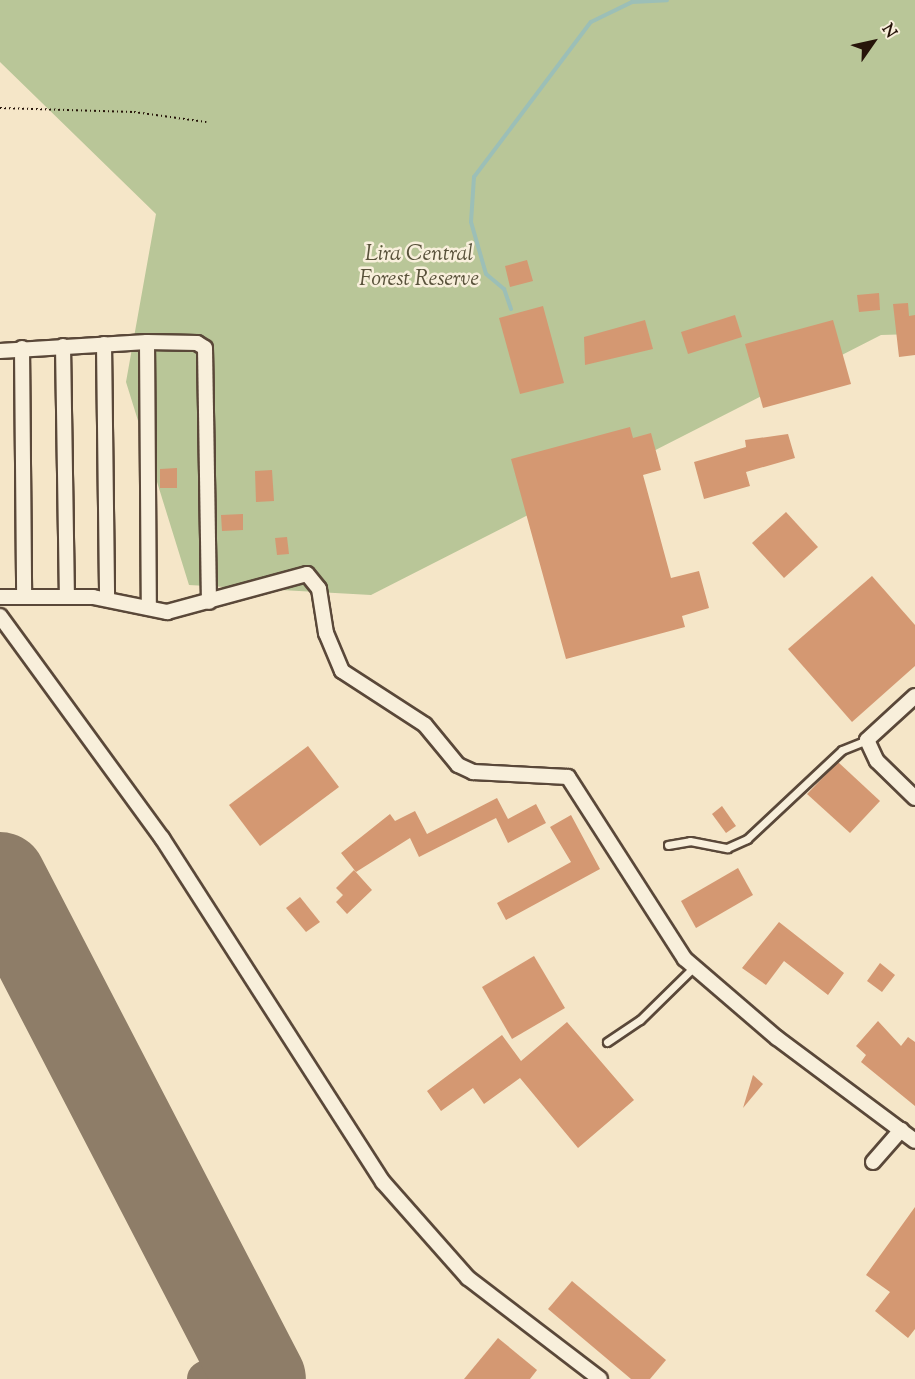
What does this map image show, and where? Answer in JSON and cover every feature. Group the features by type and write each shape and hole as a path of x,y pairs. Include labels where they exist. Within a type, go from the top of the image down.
{"street":[{"path":"147,342 149,608"},
{"path":"0,351 147,342 196,342 209,356 209,602"},
{"path":"104,344 107,599"},
{"path":"63,346 67,597"},
{"path":"22,348 24,595"},
{"path":"0,597 24,595 107,599 167,612 209,602 288,576 313,578 342,671 425,725 458,765 472,772 568,777 669,937 694,967 777,1038 915,1142"},
{"path":"0,616 162,838 383,1182 468,1278 600,1379"},
{"path":"915,696 867,740 877,761 915,798"},
{"path":"873,1162 902,1130"}],"lane":[{"path":"668,845 690,841 727,848 747,839 842,750 867,740"},
{"path":"607,1042 640,1020 694,967"}],"path":[{"path":"0,108 134,112 206,122"}],"green space":[{"name":"Lira Central Forest Reserve","path":"0,0 915,0 915,334 881,335 371,595 189,585 126,382 156,214 0,62"}],"building":[{"path":"527,260 533,281 510,287 505,266"},
{"path":"879,293 880,310 859,312 857,295"},
{"path":"908,303 909,316 915,315 915,355 899,357 893,304"},
{"path":"543,306 564,383 520,394 499,318"},
{"path":"735,315 742,337 688,354 681,332"},
{"path":"645,320 653,349 585,365 584,337"},
{"path":"833,320 851,384 763,408 745,344"},
{"path":"630,427 633,438 651,433 661,470 643,475 671,578 699,571 709,608 682,616 685,627 566,659 511,459"},
{"path":"788,434 795,458 746,472 750,486 704,499 694,462 746,447 745,440"},
{"path":"177,468 177,488 160,488 160,469"},
{"path":"272,470 274,501 256,502 255,471"},
{"path":"786,512 818,547 784,578 752,543"},
{"path":"243,514 243,530 222,531 221,515"},
{"path":"287,537 289,554 277,555 275,538"},
{"path":"872,576 915,625 915,666 852,722 788,649"},
{"path":"308,746 339,787 260,846 229,805"},
{"path":"838,762 880,801 850,833 807,794"},
{"path":"497,798 508,819 536,804 546,823 508,843 496,818 419,857 410,838 356,872 341,853 390,814 395,821 415,811 427,834"},
{"path":"722,806 736,826 726,833 712,814"},
{"path":"571,815 600,869 506,920 497,903 571,862 550,827"},
{"path":"738,868 753,895 696,928 681,901"},
{"path":"354,870 372,890 347,914 336,902 343,895 336,888"},
{"path":"300,897 320,922 306,932 286,908"},
{"path":"779,922 844,973 828,995 784,961 766,985 742,968"},
{"path":"534,956 565,1008 512,1039 482,987"},
{"path":"880,963 895,975 882,992 867,981"},
{"path":"878,1021 901,1046 908,1037 915,1042 915,1106 861,1062 866,1055 856,1046"},
{"path":"567,1022 634,1100 578,1148 520,1078 484,1104 473,1088 441,1111 427,1091 502,1035 521,1061"},
{"path":"753,1075 763,1084 743,1108"},
{"path":"915,1207 915,1329 908,1338 875,1311 890,1292 866,1275"},
{"path":"572,1281 666,1360 650,1379 631,1379 548,1309"},
{"path":"498,1338 537,1370 530,1379 464,1379"}],"waterway":[{"path":"511,309 504,289 486,274 471,222 474,177 591,22 632,2 667,0"}],"taxiway":[{"path":"205,1379 248,1355"}],"runway":[{"path":"0,878 260,1379"}]}
